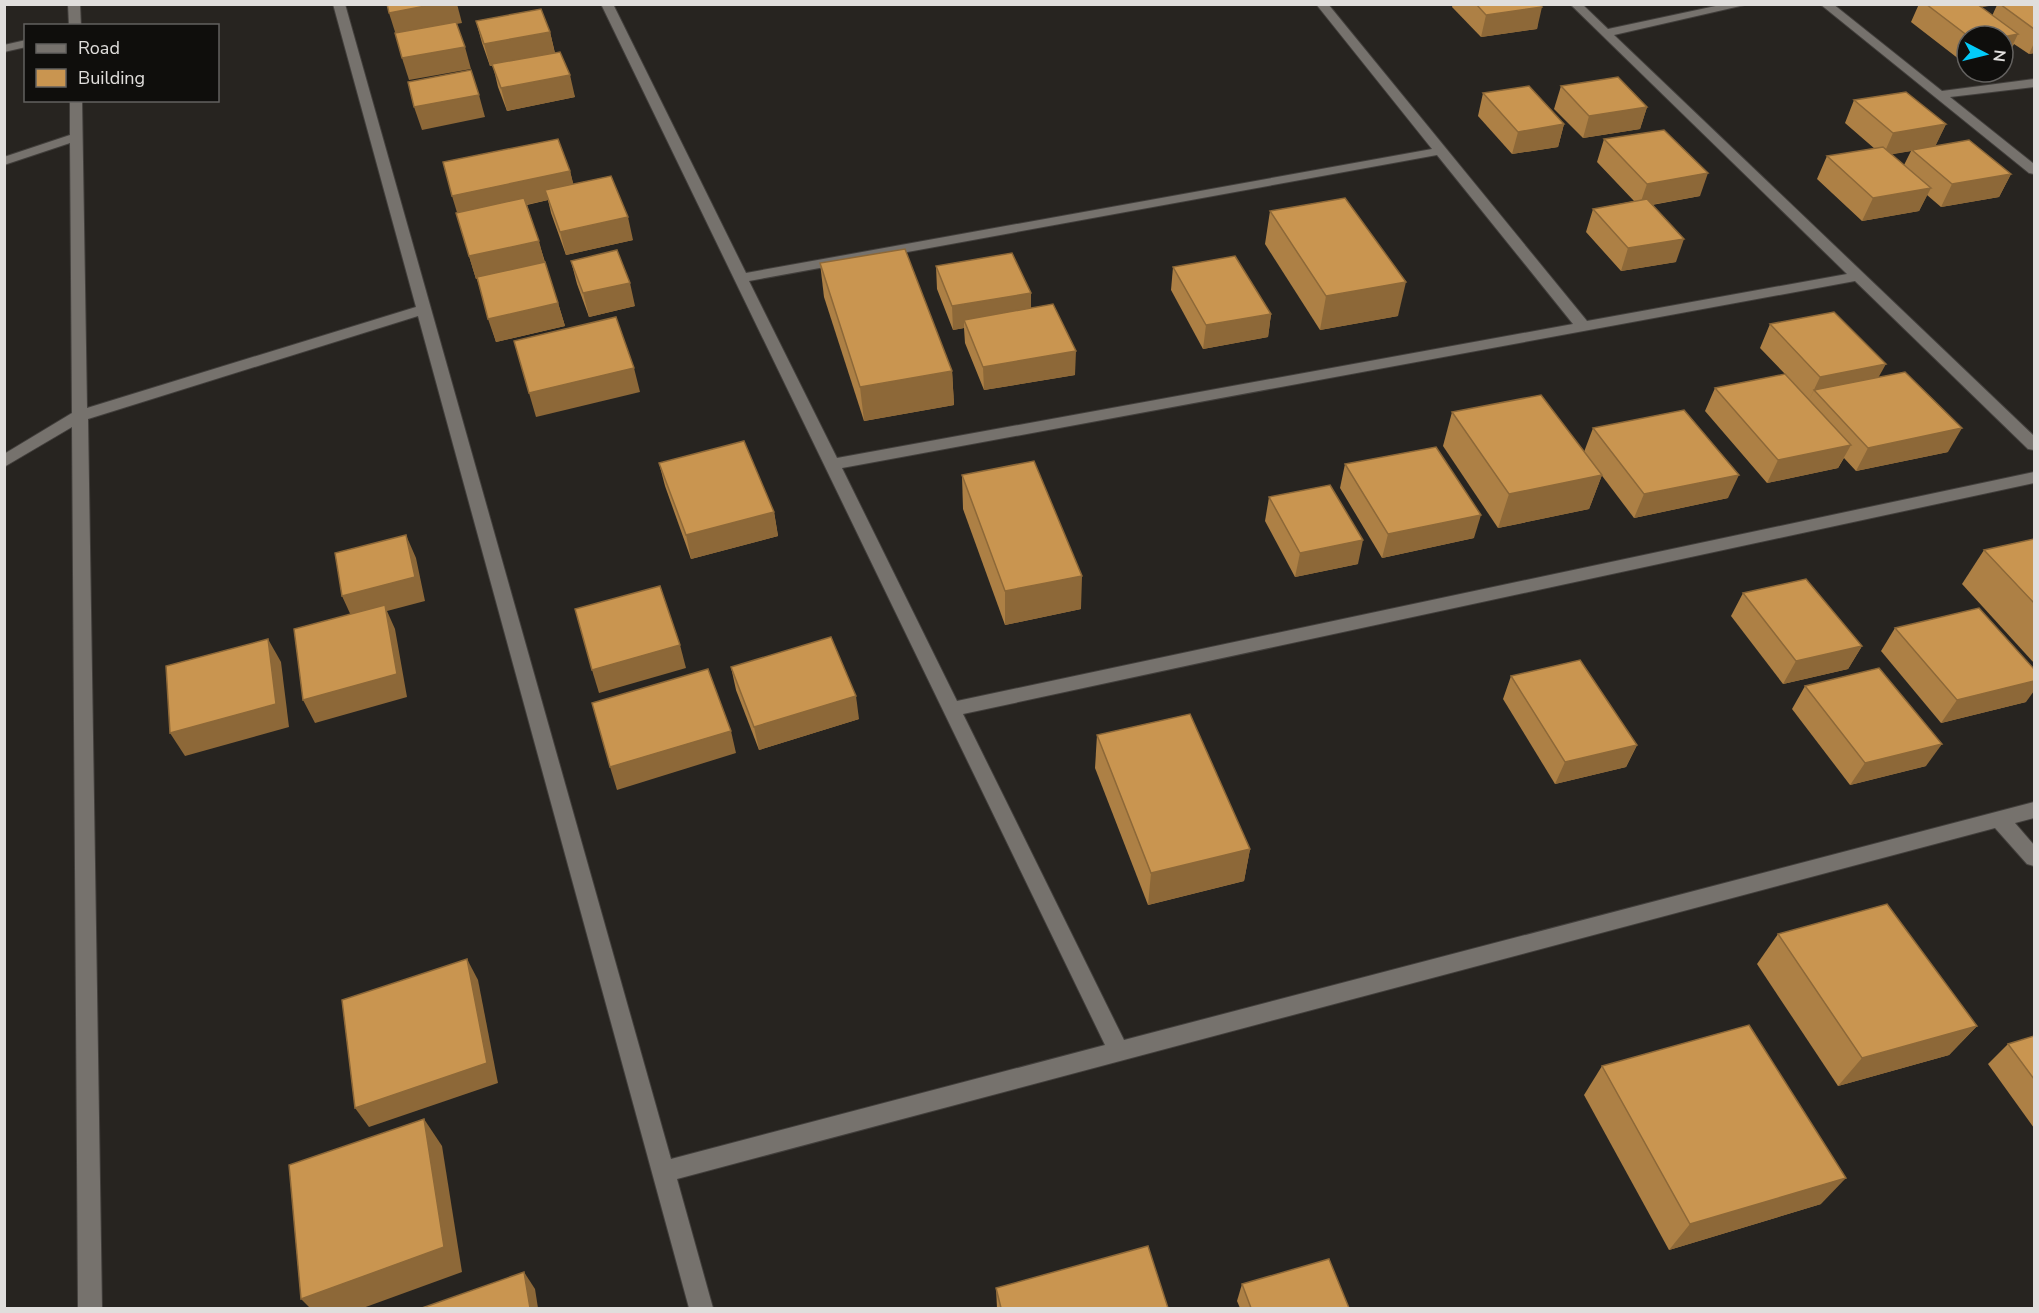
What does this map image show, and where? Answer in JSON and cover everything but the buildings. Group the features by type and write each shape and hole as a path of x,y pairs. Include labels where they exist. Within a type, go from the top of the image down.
{"street":[{"path":"74,4 75,24"},
{"path":"339,4 701,1308"},
{"path":"607,4 1119,1052"},
{"path":"1321,4 1583,326"},
{"path":"1575,4 2034,445"},
{"path":"1605,33 1743,4"},
{"path":"1825,4 2034,170"},
{"path":"4,49 24,44"},
{"path":"1939,95 2034,83"},
{"path":"75,102 90,1308"},
{"path":"4,160 76,137"},
{"path":"741,278 1440,151"},
{"path":"832,464 1858,276"},
{"path":"4,462 79,416 424,309"},
{"path":"951,709 2034,477"},
{"path":"663,1172 2034,810"},
{"path":"1999,819 2034,858"}]}
